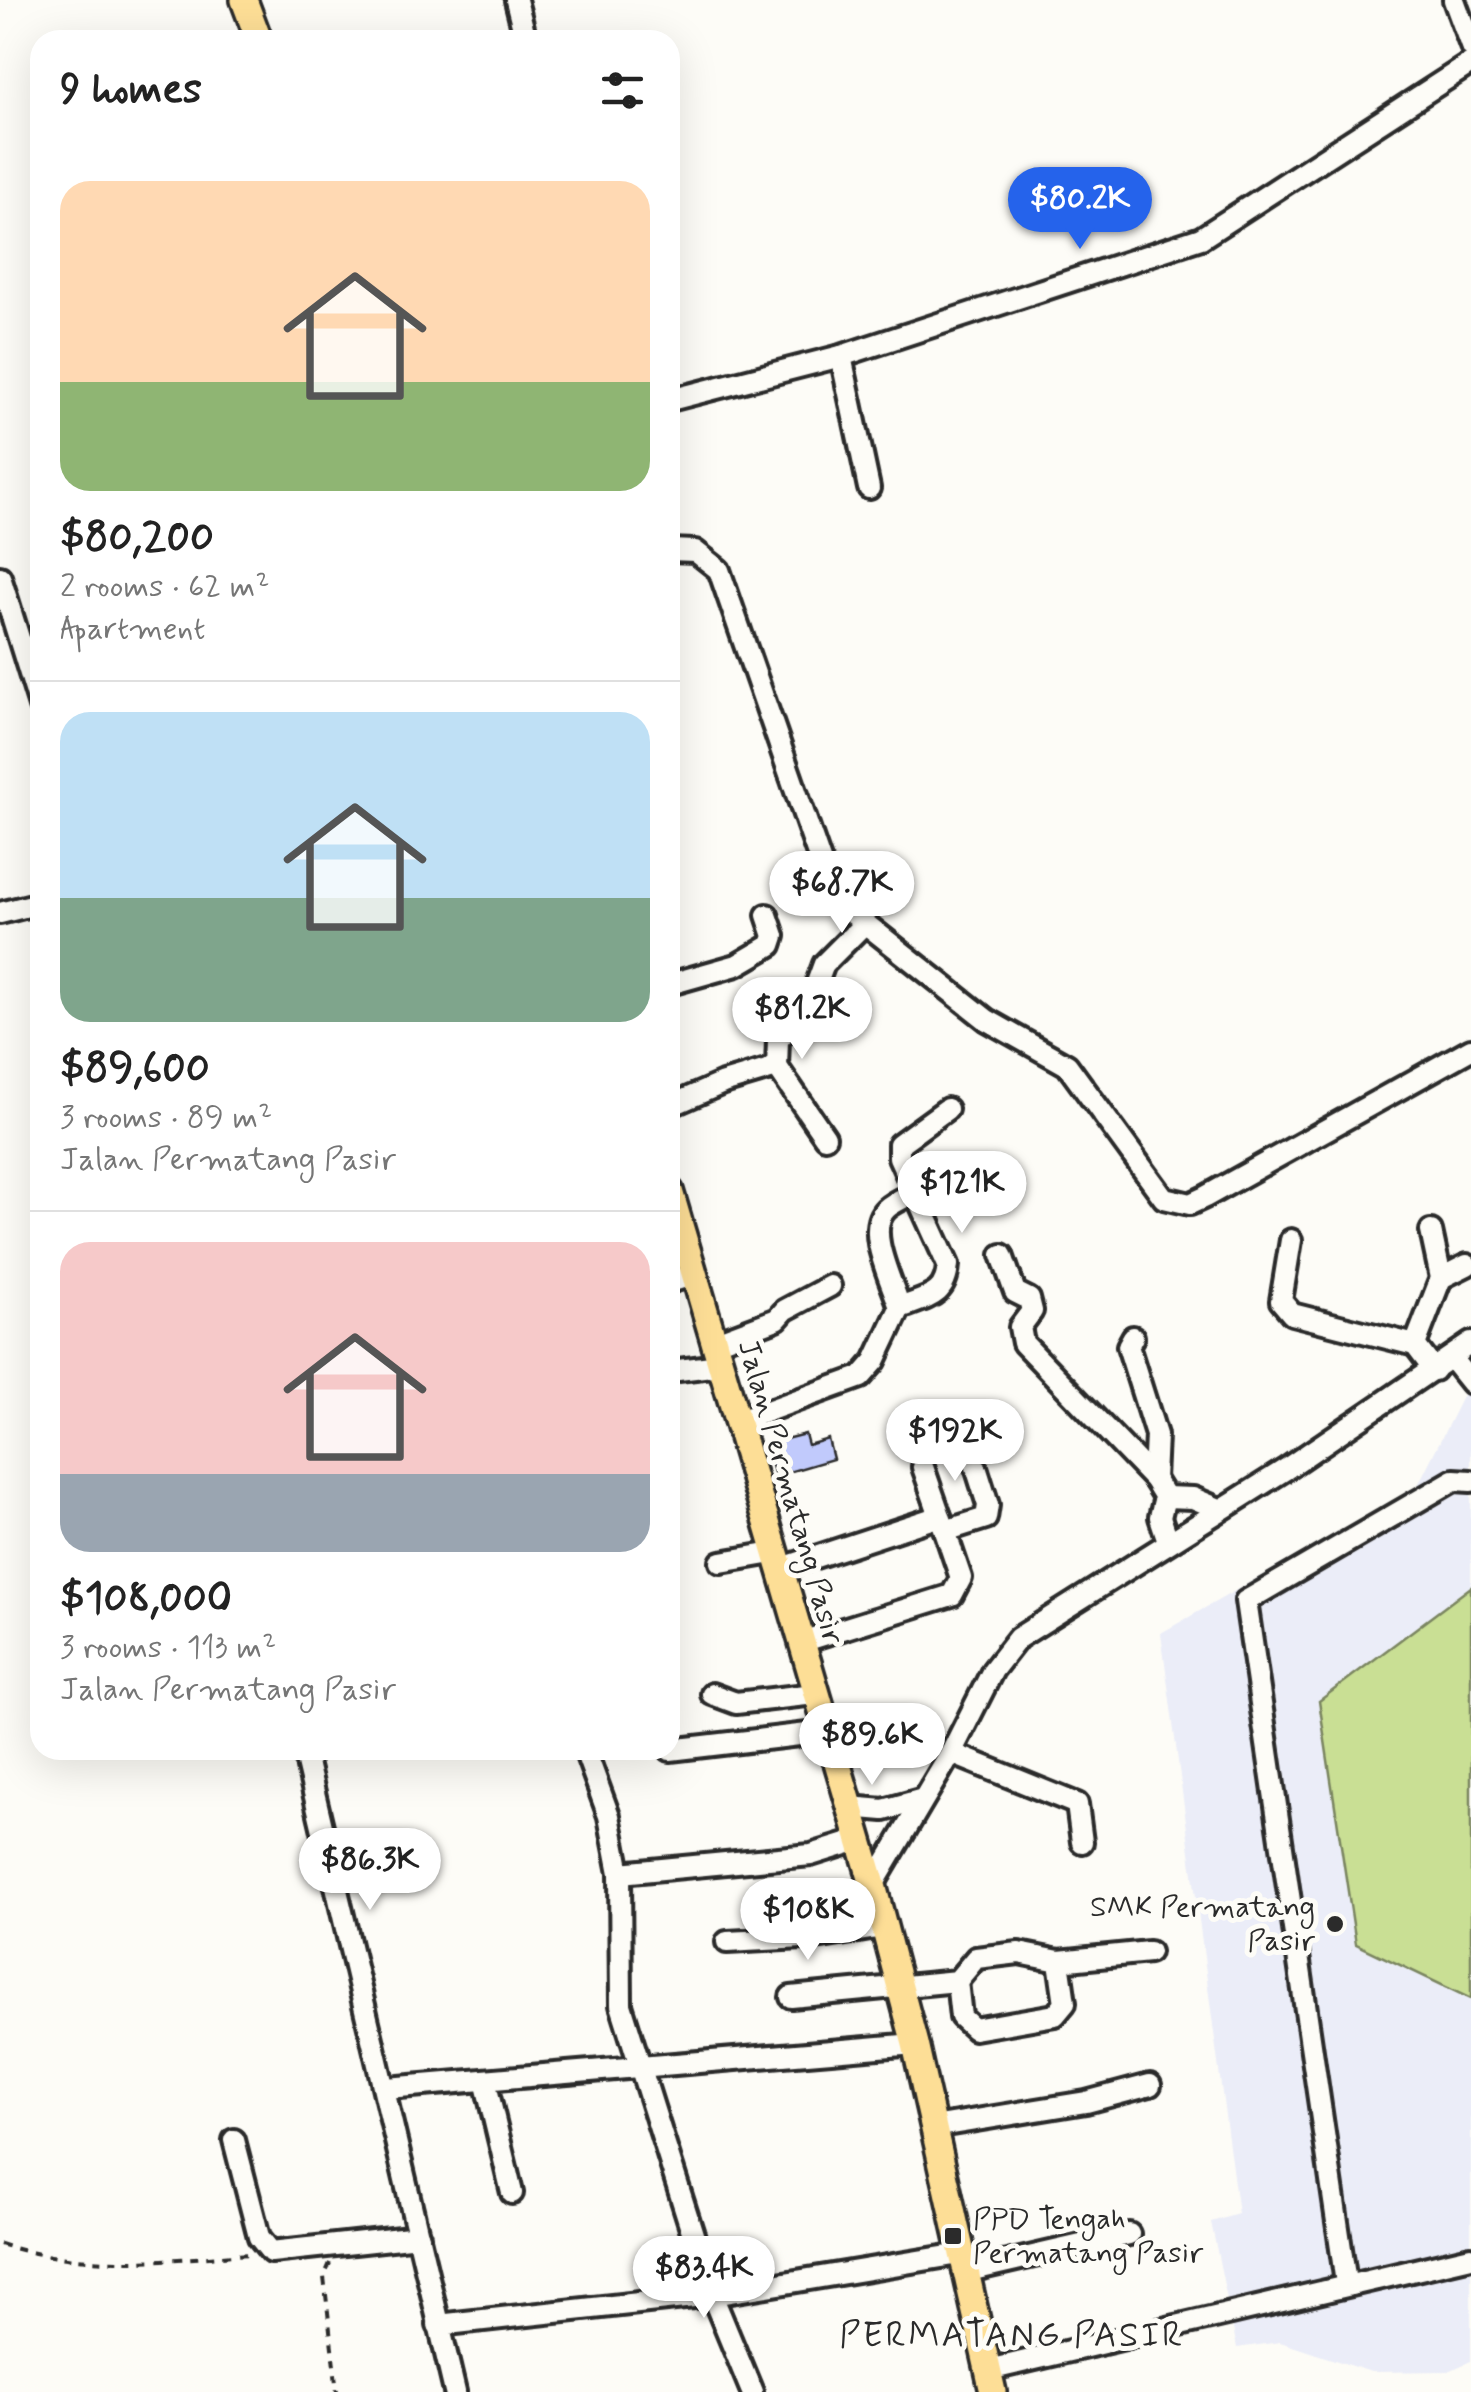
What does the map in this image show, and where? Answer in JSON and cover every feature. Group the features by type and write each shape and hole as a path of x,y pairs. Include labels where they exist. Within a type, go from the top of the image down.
{"main road":[{"path":"244,0 254,30"},
{"name":"Jalan Permatang Pasir","path":"681,1278 716,1354 738,1422 825,1732 873,1885 915,2044 991,2381"}],"street":[{"path":"516,0 524,30"},
{"path":"1454,0 1471,46"},
{"path":"680,397 841,356 1200,238 1471,64"},
{"path":"841,356 869,488"},
{"path":"680,550 695,551 719,570 834,898 988,1020 1067,1065 1164,1198 1190,1204 1205,1197 1471,1049"},
{"path":"0,577 30,674"},
{"path":"0,914 30,906"},
{"path":"680,981 738,965 771,945 774,936 767,915"},
{"path":"825,1137 777,1068 778,1040 810,1002 824,964 865,923"},
{"path":"680,1101 723,1082 777,1068"},
{"path":"738,1422 862,1377 875,1360 900,1308 939,1291 947,1283 948,1265 899,1157 899,1144 947,1110"},
{"path":"900,1308 879,1240 878,1221 886,1208 914,1192"},
{"path":"1415,1345 1442,1278 1431,1231"},
{"path":"1292,1240 1281,1301 1292,1314 1415,1345 1471,1383"},
{"path":"1002,1255 1015,1292 1028,1299 1032,1311 1020,1327 1023,1343 1159,1488 1219,1509"},
{"path":"1442,1278 1467,1266"},
{"path":"680,1367 716,1354 830,1286"},
{"path":"1133,1337 1128,1346 1156,1435 1160,1517 1168,1542"},
{"path":"873,1885 950,1754 993,1670 1018,1638 1471,1343"},
{"path":"801,1642 952,1595 961,1578 923,1467"},
{"path":"721,1562 776,1561 942,1523 986,1518 988,1505 976,1467"},
{"path":"1346,2283 1246,1600 1454,1480 1471,1481"},
{"path":"712,1694 736,1703 815,1694"},
{"path":"680,1749 825,1732"},
{"path":"950,1754 1076,1804 1082,1842"},
{"path":"306,1760 387,2088 455,2392"},
{"path":"588,1760 609,1816 620,1873 618,1984 712,2295 752,2392"},
{"path":"849,1807 884,1810 920,1800"},
{"path":"620,1873 811,1854 859,1840"},
{"path":"727,1942 822,1937 884,1927"},
{"path":"792,1998 956,1981 976,1958 1019,1953 1059,1961 1149,1952"},
{"path":"956,1981 962,2017 974,2029 1054,2015 1065,2003 1059,1961"},
{"path":"387,2088 915,2044"},
{"path":"485,2080 512,2193"},
{"path":"933,2127 1086,2102 1150,2085"},
{"path":"234,2140 259,2237 270,2252 419,2236"},
{"path":"438,2325 962,2263 1129,2234"},
{"path":"991,2381 1346,2283 1471,2257"}],"path":[{"path":"0,2244 32,2254 121,2263 270,2252"},
{"path":"338,2245 324,2277 338,2392"}],"shaded area":[{"name":"SMK Permatang Pasir","path":"1471,1379 1471,2361 1449,2371 1371,2372 1280,2342 1237,2348 1211,2222 1238,2214 1161,1633 1417,1487"}],"green space":[{"path":"1471,1587 1471,1999 1356,1944 1319,1701"}],"building":[{"path":"805,1434 808,1445 828,1439 833,1459 775,1476 766,1444"}],"place":[{"name":"SMK Permatang Pasir","path":"1335,1924"},
{"name":"PPD Tengah Permatang Pasir","path":"953,2236"}],"district":[{"name":"PERMATANG PASIR","path":"1012,2336"}]}
